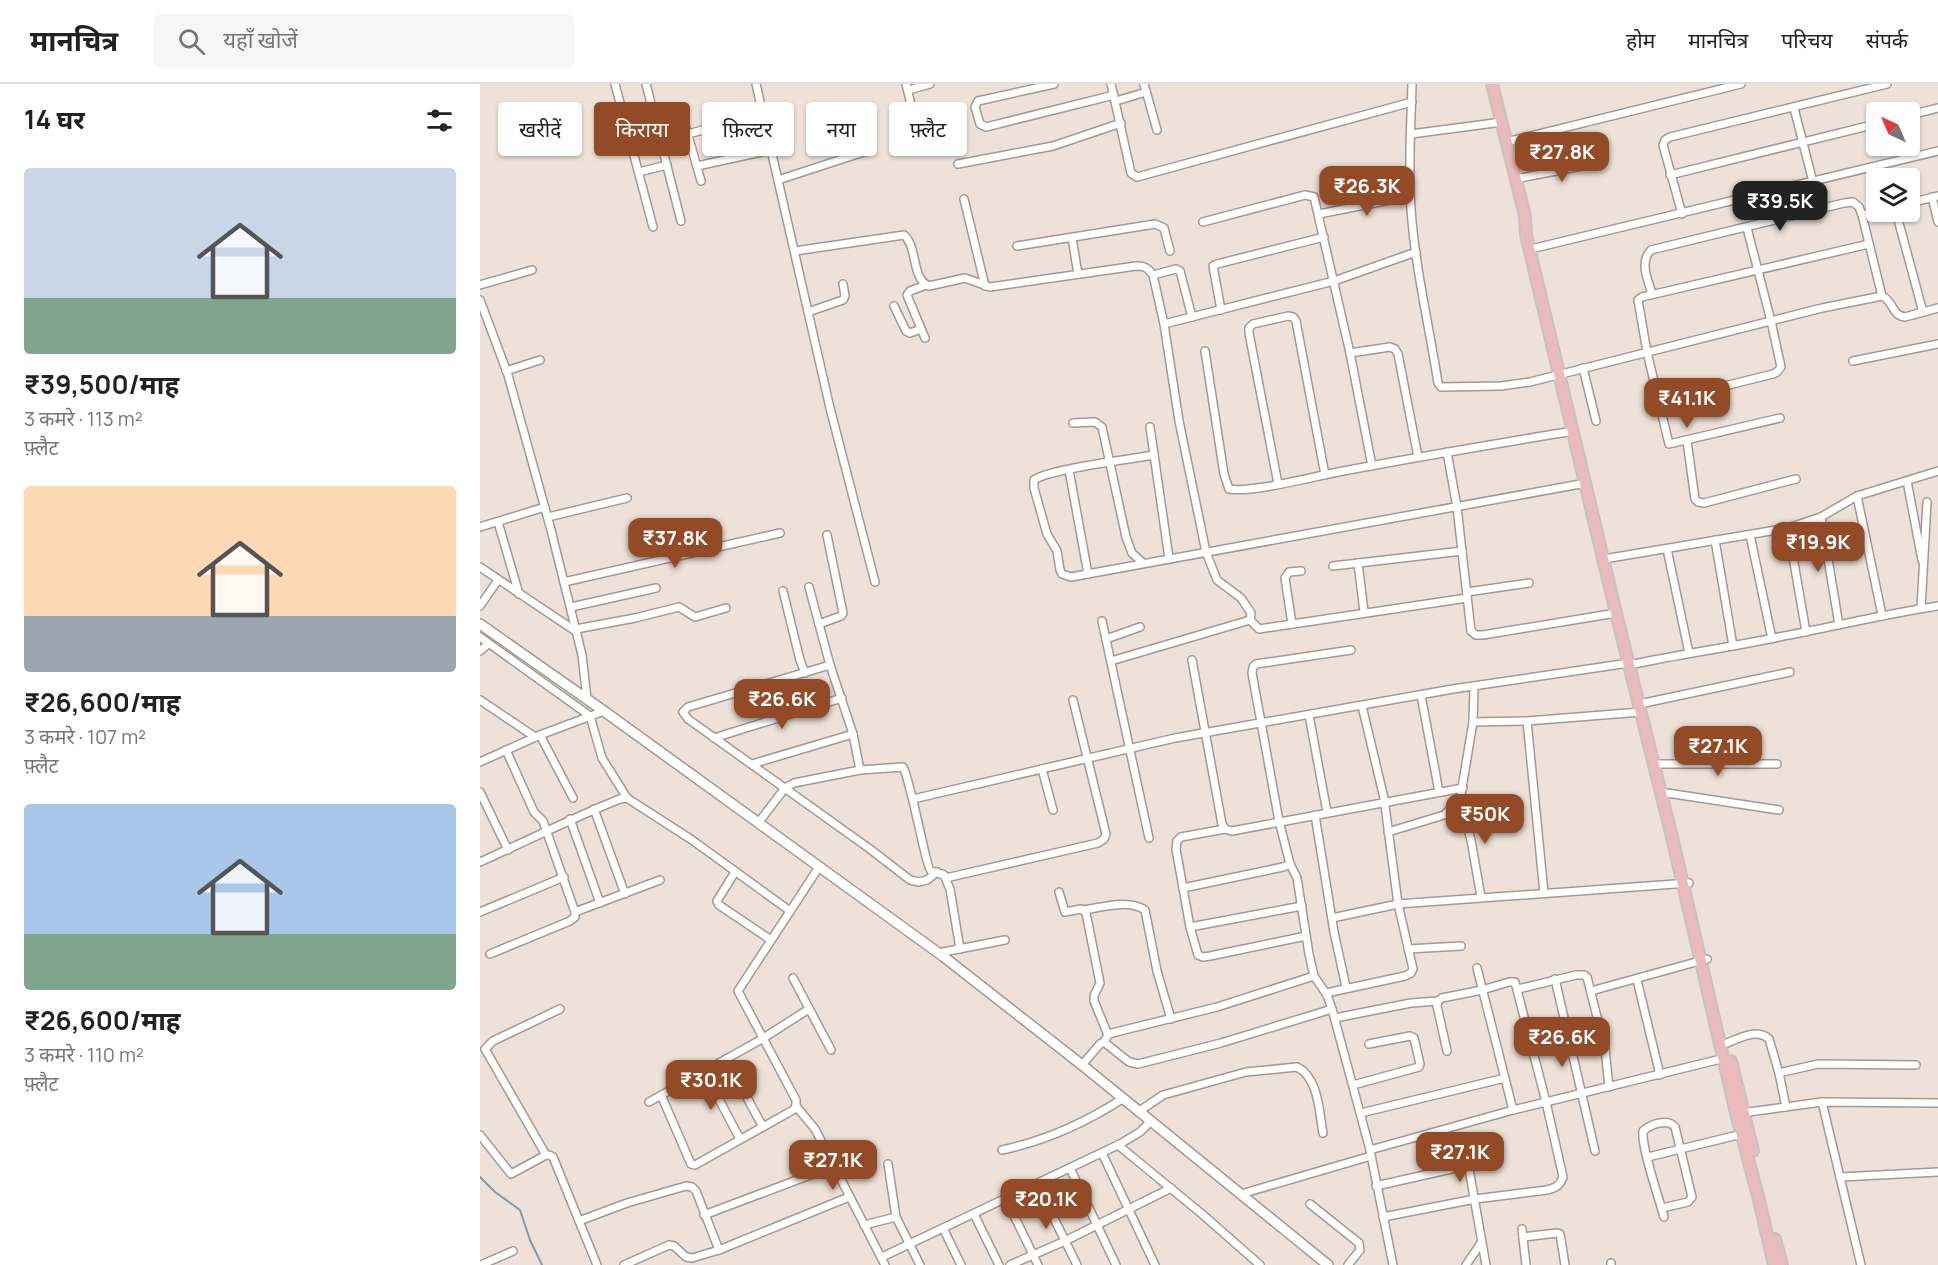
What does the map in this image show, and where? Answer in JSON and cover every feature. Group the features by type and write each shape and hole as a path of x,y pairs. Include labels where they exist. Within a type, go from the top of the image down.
{"main road":[{"path":"1492,84 1631,663 1667,793 1685,883"},
{"path":"1525,216 1530,225 1574,431 1600,532"},
{"path":"1606,559 1616,613 1631,663"},
{"path":"1643,708 1740,1113 1782,1265"},
{"path":"1703,959 1727,1043 1727,1057"},
{"path":"1740,1113 1742,1134 1773,1265"}],"street":[{"path":"615,84 653,228"},
{"path":"646,84 681,221"},
{"path":"756,84 760,102"},
{"path":"910,102 907,87 930,84"},
{"path":"1054,84 978,101 975,107 980,124 986,127 1115,98 1145,88 1157,130"},
{"path":"1111,84 1131,173 1137,177 1412,102"},
{"path":"1412,84 1410,196 1416,252 1439,386 1445,388 1501,386 1562,374 1882,296 1887,298 1897,315 1905,317 1938,308"},
{"path":"1506,142 1741,84"},
{"path":"1682,214 1663,145 1665,140 1887,84"},
{"path":"1794,108 1813,182"},
{"path":"1920,113 1938,108"},
{"path":"1411,134 1502,122"},
{"path":"958,164 1053,146 1121,123"},
{"path":"1670,175 1866,126"},
{"path":"690,141 701,181"},
{"path":"1535,248 1938,151"},
{"path":"697,165 741,156"},
{"path":"772,156 808,312 875,582"},
{"path":"778,180 852,156"},
{"path":"1515,179 1603,162"},
{"path":"639,172 667,165"},
{"path":"1203,222 1305,195 1314,197 1350,353 1372,466"},
{"path":"1319,214 1410,196"},
{"path":"1920,201 1935,197 1938,222"},
{"path":"964,199 985,286"},
{"path":"1652,294 1644,262 1645,256 1651,250 1853,202 1859,207 1862,215 1882,296"},
{"path":"1862,215 1866,214"},
{"path":"1899,222 1923,312"},
{"path":"1017,246 1160,224 1164,228 1170,251"},
{"path":"1660,402 1777,372 1780,364 1772,321 1748,228"},
{"path":"795,251 904,235 910,243 921,281 926,285"},
{"path":"1221,310 1213,266 1324,237"},
{"path":"1072,238 1078,274"},
{"path":"1780,418 1669,444 1647,352 1638,300 1652,294 1869,244"},
{"path":"1164,324 1334,281 1416,252"},
{"path":"925,338 907,295 910,291 926,285 965,278 990,287 1144,266 1153,275 1164,324 1179,421 1206,552 1217,580 1244,601 1251,613 1250,620"},
{"path":"1153,275 1176,269 1180,271 1192,317"},
{"path":"480,285 532,270"},
{"path":"808,312 843,300 845,296 843,284"},
{"path":"480,300 506,371 548,517 571,607 587,699"},
{"path":"894,306 906,332 921,329"},
{"path":"1278,484 1249,328 1253,324 1288,316 1293,317 1296,321 1325,475"},
{"path":"1853,361 1938,344"},
{"path":"1350,353 1390,347 1395,349 1398,354 1418,457"},
{"path":"1205,351 1226,483 1229,489 1237,490 1278,484 1418,457 1574,431"},
{"path":"506,371 540,360"},
{"path":"1583,368 1596,420"},
{"path":"1073,423 1095,423 1102,427 1125,537 1132,553 1143,563"},
{"path":"1150,427 1169,558"},
{"path":"1687,441 1695,499 1698,502 1704,503 1796,479"},
{"path":"1447,452 1457,507 1471,631 1476,635 1483,635 1616,613"},
{"path":"1154,455 1069,470 1034,480 1034,488 1047,534 1057,551 1062,574 1071,577 1586,483"},
{"path":"1069,470 1088,574"},
{"path":"1606,559 1788,528 1821,517 1857,496 1938,471"},
{"path":"1907,481 1924,571"},
{"path":"1857,496 1882,615"},
{"path":"548,517 627,498"},
{"path":"1921,608 1927,502"},
{"path":"480,527 545,507"},
{"path":"1821,517 1839,625"},
{"path":"498,522 519,594"},
{"path":"1788,528 1792,564 1806,632"},
{"path":"564,582 780,533"},
{"path":"819,624 843,613 827,535"},
{"path":"1750,535 1772,639"},
{"path":"1715,540 1733,646"},
{"path":"1668,549 1689,653"},
{"path":"1333,566 1462,551"},
{"path":"1358,564 1364,612"},
{"path":"480,567 576,631 675,608 683,608 695,617 726,608"},
{"path":"1292,624 1285,578 1289,572 1301,571"},
{"path":"480,606 498,580"},
{"path":"1250,620 1259,629 1467,595 1529,582"},
{"path":"809,587 830,665 853,734 860,770"},
{"path":"571,607 656,588"},
{"path":"783,591 805,673"},
{"path":"913,800 1205,733 1474,686 1733,646 1882,615 1938,606"},
{"path":"1111,661 1250,620"},
{"path":"1102,621 1149,838"},
{"path":"480,624 759,822 938,953 1082,1065 1328,1265"},
{"path":"1106,639 1140,627"},
{"path":"480,638 590,716 602,758 627,798 692,840 790,911"},
{"path":"480,651 488,644"},
{"path":"1351,650 1256,664 1252,667 1252,673 1279,821 1290,864 1298,878 1314,976 1326,993 1332,1009 1361,1113 1393,1265"},
{"path":"1191,660 1222,824 1225,829"},
{"path":"830,665 684,710 684,715 910,880 919,882 927,880 937,872"},
{"path":"1473,722 1527,721 1643,708 1790,672"},
{"path":"1474,686 1473,722 1460,800 1471,840 1481,897"},
{"path":"1421,695 1439,792"},
{"path":"714,738 842,698"},
{"path":"480,700 538,736 573,798"},
{"path":"946,878 1098,843 1104,839 1106,834 1073,700"},
{"path":"1326,993 1411,973 1413,969 1398,904 1384,802 1362,706"},
{"path":"480,762 538,736 604,711"},
{"path":"1309,715 1327,812"},
{"path":"1527,721 1544,893"},
{"path":"752,764 853,734"},
{"path":"490,954 575,917 564,878 543,821 534,812 506,750"},
{"path":"1659,764 1777,764"},
{"path":"759,822 785,788 794,783 860,770 903,767 928,867 931,871 941,873 946,878 950,889 960,949"},
{"path":"1042,769 1053,810"},
{"path":"1306,936 1203,957 1198,955 1190,927 1176,849 1177,841 1181,837 1225,829 1232,831 1463,788"},
{"path":"480,792 508,850"},
{"path":"1667,793 1779,810"},
{"path":"480,862 547,832 570,819 627,798"},
{"path":"1388,832 1444,815 1460,800"},
{"path":"594,809 625,894"},
{"path":"1315,814 1346,987"},
{"path":"570,819 600,903"},
{"path":"1183,888 1290,864"},
{"path":"819,867 738,991 796,1106 815,1129 885,1265"},
{"path":"735,872 717,900 719,904 771,940"},
{"path":"480,912 564,878"},
{"path":"575,912 660,880"},
{"path":"1332,918 1398,904 1685,883"},
{"path":"1059,892 1065,912 1125,905 1145,910 1157,971 1171,1018"},
{"path":"1190,927 1302,906"},
{"path":"1084,910 1100,983 1094,1001 1108,1035"},
{"path":"938,953 1005,940"},
{"path":"1408,949 1461,946"},
{"path":"1591,991 1637,980 1703,959"},
{"path":"1477,968 1513,1110"},
{"path":"1518,988 1554,979 1584,975 1587,977 1605,1049 1610,1087"},
{"path":"1082,1065 1108,1035 1217,1007 1314,976"},
{"path":"793,978 831,1050"},
{"path":"1554,979 1595,1150"},
{"path":"1637,980 1660,1075"},
{"path":"1335,1018 1438,1000 1515,982 1546,1102 1563,1178 1562,1183 1556,1188 1475,1199 1383,1217"},
{"path":"1438,1000 1437,1006 1447,1051"},
{"path":"649,1102 762,1039 809,1009"},
{"path":"1104,1042 1133,1064 1138,1064 1221,1043 1332,1009"},
{"path":"546,1155 485,1048 493,1041 560,1010"},
{"path":"1727,1043 1756,1034 1766,1036 1772,1046 1786,1107"},
{"path":"1353,1086 1419,1068 1414,1038 1410,1036 1369,1044"},
{"path":"1241,1194 1513,1110 1727,1057"},
{"path":"726,1059 763,1127"},
{"path":"1779,1073 1818,1065 1917,1065"},
{"path":"1138,1112 1164,1095 1246,1072 1297,1067 1303,1070 1315,1091 1323,1133"},
{"path":"704,1071 740,1139"},
{"path":"1361,1113 1505,1078"},
{"path":"661,1095 691,1164 695,1165 793,1110 796,1106"},
{"path":"1002,1150 1024,1145 1098,1115 1122,1099"},
{"path":"1740,1113 1822,1102 1938,1103"},
{"path":"1822,1102 1860,1265"},
{"path":"882,1257 1118,1145 1140,1132 1150,1122"},
{"path":"1662,1208 1691,1200 1676,1127 1667,1122 1647,1127 1643,1131 1664,1217"},
{"path":"1648,1157 1742,1134"},
{"path":"480,1135 511,1174 546,1155 553,1157 597,1265"},
{"path":"1118,1145 1260,1265"},
{"path":"1102,1153 1155,1265"},
{"path":"888,1164 896,1217 920,1265"},
{"path":"704,1215 834,1166"},
{"path":"1376,1186 1464,1167 1471,1171 1486,1265"},
{"path":"1070,1168 1116,1265"},
{"path":"1840,1177 1938,1172"},
{"path":"1037,1184 1077,1265"},
{"path":"579,1221 627,1203 686,1186 692,1187 696,1191 719,1250"},
{"path":"1010,1265 1065,1241 1171,1188"},
{"path":"625,1265 669,1245 674,1246 686,1257 692,1258 719,1250 849,1197"},
{"path":"1006,1199 1038,1265"},
{"path":"1310,1204 1359,1243 1360,1250 1348,1265"},
{"path":"974,1214 999,1265"},
{"path":"864,1225 896,1217"},
{"path":"943,1228 961,1265"},
{"path":"1526,1265 1522,1233 1560,1234 1565,1265"},
{"path":"1466,1265 1481,1243"},
{"path":"481,1265 513,1251"}],"waterway":[{"path":"480,1177 495,1192 520,1210 530,1240 542,1265"}]}
